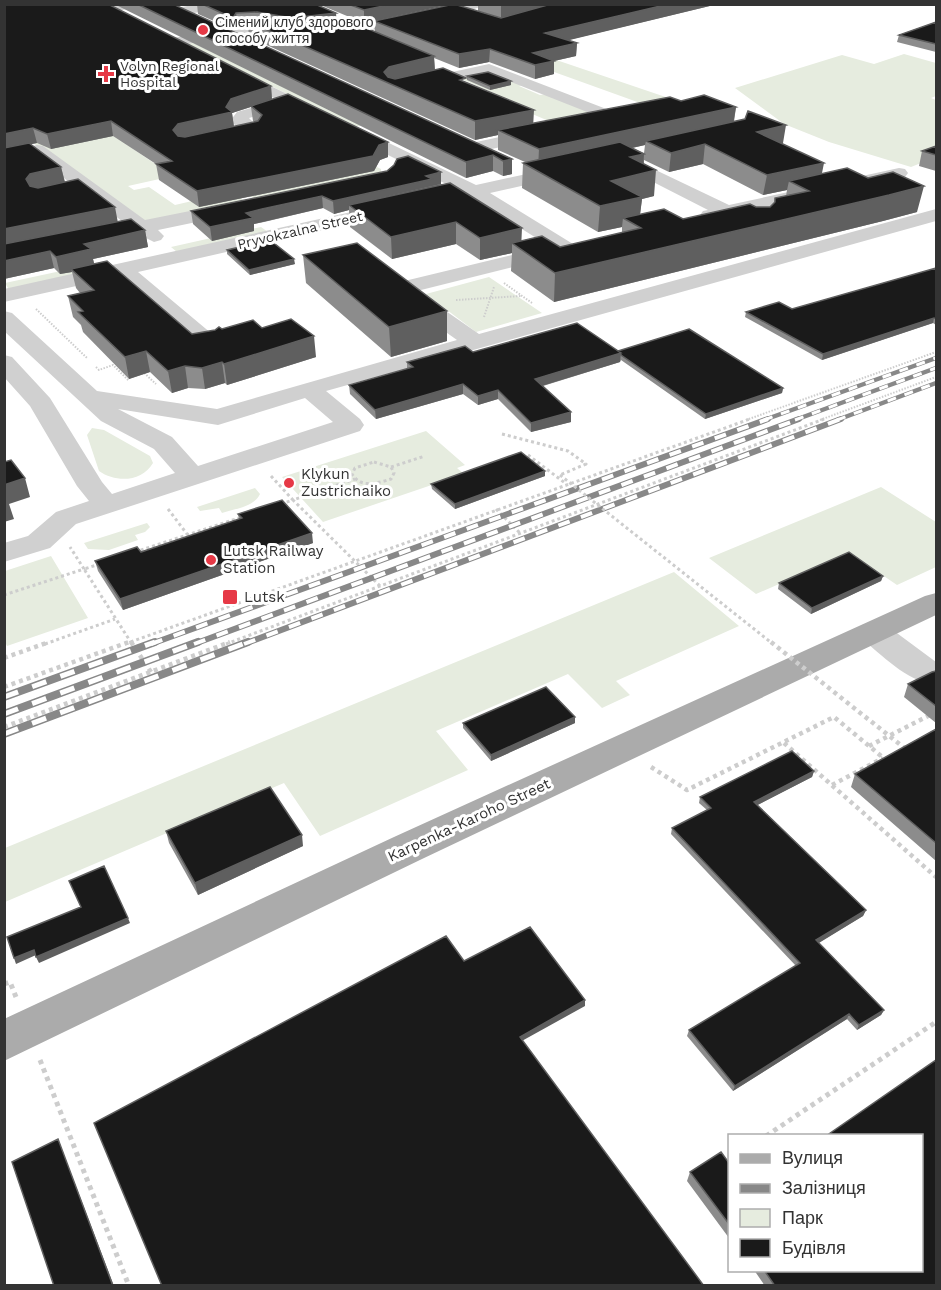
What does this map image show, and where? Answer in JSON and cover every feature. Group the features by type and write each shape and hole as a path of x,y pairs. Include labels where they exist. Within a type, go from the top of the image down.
{"main road":[{"name":"Karpenka-Karoho Street","path":"17,1036 621,748 936,603"}],"street":[{"path":"159,4 254,48"},
{"path":"176,12 224,4"},
{"path":"281,36 300,38 324,34 351,34 483,4"},
{"path":"101,6 129,12"},
{"path":"445,13 500,24"},
{"path":"337,19 351,34 371,39"},
{"path":"396,27 415,35"},
{"path":"173,42 258,29 281,36 311,51"},
{"path":"155,33 193,52"},
{"path":"213,62 474,191 566,248"},
{"path":"420,100 403,89 489,68 616,118 584,124"},
{"path":"209,140 253,130 238,121 239,118 270,106 292,101"},
{"path":"495,157 469,145 552,124"},
{"path":"351,130 373,125"},
{"path":"4,157 37,150 144,227 179,257"},
{"path":"439,199 655,150"},
{"path":"620,158 751,223"},
{"path":"379,164 388,165 412,160"},
{"path":"4,171 52,161"},
{"path":"516,167 537,177"},
{"path":"692,219 899,173"},
{"path":"64,191 86,186"},
{"path":"74,241 254,204 237,190"},
{"name":"Pryvokzalna Street","path":"4,296 405,206"},
{"path":"97,215 120,210"},
{"path":"325,384 476,343 798,248 936,215"},
{"path":"269,216 289,232"},
{"path":"476,343 400,289 589,243"},
{"path":"122,270 210,344"},
{"path":"4,318 110,416 163,443 193,477"},
{"path":"4,362 41,403 91,486 107,505"},
{"path":"4,553 39,542 66,518 351,425 309,389 218,417 88,397"},
{"path":"874,632 928,673"}],"path":[{"path":"476,343 496,278 539,308"},
{"path":"418,303 521,296"},
{"path":"35,307 99,370 113,366 124,376 142,371 162,391"},
{"path":"4,687 936,352"},
{"path":"4,727 936,377"},
{"path":"502,434 568,451 586,464 560,475 912,754"},
{"path":"528,454 566,484"},
{"path":"391,467 394,473 391,479 383,483 362,483 352,474 355,468 363,464 374,462 391,467 425,456"},
{"path":"266,471 380,586"},
{"path":"272,507 355,479"},
{"path":"152,490 188,535"},
{"path":"496,509 520,533"},
{"path":"125,555 251,514"},
{"path":"68,544 129,642 151,672"},
{"path":"4,595 105,562"},
{"path":"4,658 115,619"},
{"path":"869,746 936,712"},
{"path":"621,748 687,790 834,717 892,765"},
{"path":"784,743 936,877"},
{"path":"832,785 883,758"},
{"path":"769,1134 936,1022"},
{"path":"17,1036 129,1286"}],"green space":[{"path":"189,41 364,125 355,127 181,42"},
{"path":"512,45 704,110 679,117 543,68"},
{"path":"904,54 936,63 936,96 931,98 936,100 936,157 911,167 829,142 784,124 735,88 842,55 874,64"},
{"path":"488,70 524,85 519,86 540,95 547,94 607,117 563,127 490,96 496,94 457,77"},
{"path":"86,117 173,176 128,186 134,190 149,187 175,205 222,194 235,194 247,203 146,225 25,137"},
{"path":"375,166 381,169 381,172 256,199 249,196"},
{"path":"261,227 268,232 177,252 171,247"},
{"path":"98,263 104,269 9,290 5,283"},
{"path":"489,277 542,313 476,332 426,294"},
{"path":"92,428 104,430 150,456 153,463 142,474 128,479 113,477 99,471 87,435"},
{"path":"426,431 465,465 457,468 464,474 323,522 282,477"},
{"path":"881,487 936,522 936,567 897,585 850,553 756,594 709,558"},
{"path":"255,488 260,494 257,498 238,508 222,513 219,508 200,511 197,507"},
{"path":"147,523 150,527 145,532 135,535 138,540 109,550 88,549 84,543"},
{"path":"51,556 88,618 7,646 4,640 5,571"},
{"path":"674,572 739,626 616,681 630,695 602,708 568,674 436,731 468,770 320,836 284,783 5,902 5,848"}],"building":[{"path":"4,4 108,4 271,86 231,99 226,107 232,112 178,124 173,130 178,136 185,137 258,121 262,115 251,106 288,94 388,142 379,145 373,156 197,191 156,164 172,161 111,121 47,134 33,128 4,134"},
{"path":"137,4 173,4 512,159 503,161 493,155 466,162"},
{"path":"202,4 315,4 336,13 292,18 257,12 236,13 233,18"},
{"path":"348,4 393,4 364,10"},
{"path":"454,4 501,18 551,4 669,4 545,33 577,43 533,53 554,61 535,65 490,49 459,54 374,21"},
{"path":"247,21 292,27 349,21 434,56 389,67 384,72 388,77 395,79 443,68 466,78 460,80 534,110 475,121"},
{"path":"936,22 936,44 899,35"},
{"path":"488,72 511,81 490,86 467,76"},
{"path":"704,95 736,107 539,149 498,130 670,97 681,101"},
{"path":"748,111 786,125 757,132 824,163 767,175 705,144 671,153 646,141 745,119"},
{"path":"620,142 644,154 630,157 656,170 611,181 642,197 600,206 523,163"},
{"path":"29,143 61,167 30,174 26,179 30,186 38,188 78,179 115,207 4,229 4,148"},
{"path":"936,146 936,155 922,151"},
{"path":"408,156 441,172 426,176 432,179 333,201 322,196 262,209 246,213 253,218 210,227 191,211 387,171 397,159"},
{"path":"847,168 868,178 893,172 924,186 555,273 512,243 542,236 560,247 641,228 623,218 664,209 683,219 750,204 756,207 770,207 775,202 775,198 809,191 789,181"},
{"path":"450,183 522,228 480,238 456,222 391,237 349,205"},
{"path":"131,219 145,230 84,244 91,249 56,257 50,251 4,261 4,244"},
{"path":"270,240 294,259 249,270 227,250"},
{"path":"357,243 447,311 389,327 303,255"},
{"path":"107,261 192,334 215,330 219,327 222,329 253,320 262,328 291,319 314,336 224,364 222,362 202,368 185,366 168,371 146,351 125,357 78,312 83,311 68,296 94,290 71,269"},
{"path":"936,268 936,319 823,354 746,312 779,302 792,309"},
{"path":"577,323 621,353 535,379 571,412 531,423 498,390 478,396 463,384 375,410 349,385 413,367 407,362 465,346 473,352"},
{"path":"689,329 783,388 706,414 618,351"},
{"path":"521,452 545,471 455,504 431,484"},
{"path":"11,460 25,478 4,485 4,462"},
{"name":"Lutsk Railway Station","path":"282,500 312,533 120,599 95,561 137,547 141,552 242,518 238,514"},
{"path":"849,552 883,576 812,608 779,583"},
{"path":"936,671 936,706 908,684"},
{"path":"546,687 575,717 491,755 463,723"},
{"path":"936,729 936,843 855,774"},
{"path":"792,751 814,771 754,802 866,910 816,940 884,1010 859,1025 849,1014 735,1086 689,1030 800,963 672,828 711,808 700,797"},
{"path":"270,787 302,835 195,883 166,831"},
{"path":"104,866 128,918 36,957 34,950 14,958 7,937 81,907 69,881"},
{"path":"530,927 585,1000 520,1037 704,1286 162,1286 94,1123 446,936 464,961"},
{"path":"936,1060 936,1286 775,1286 765,1272 923,1272 923,1134 829,1134"},
{"path":"58,1139 113,1286 54,1286 12,1162"},
{"path":"721,1152 728,1162 728,1223 690,1172"}],"railway":[{"path":"764,420 936,358"},
{"path":"795,420 936,368"},
{"path":"837,420 936,383"},
{"path":"151,644 768,419"},
{"path":"194,644 799,419"},
{"path":"244,644 841,419"},
{"path":"4,697 155,642"},
{"path":"4,714 198,642"},
{"path":"4,734 248,642"}],"place":[{"name":"Сімений клуб здорового способу життя","path":"203,30"},
{"name":"Volyn Regional Hospital","path":"106,74"},
{"name":"Klykun Zustrichaiko","path":"289,483"},
{"name":"Lutsk Railway Station","path":"211,560"},
{"name":"Lutsk","path":"230,597"}]}
